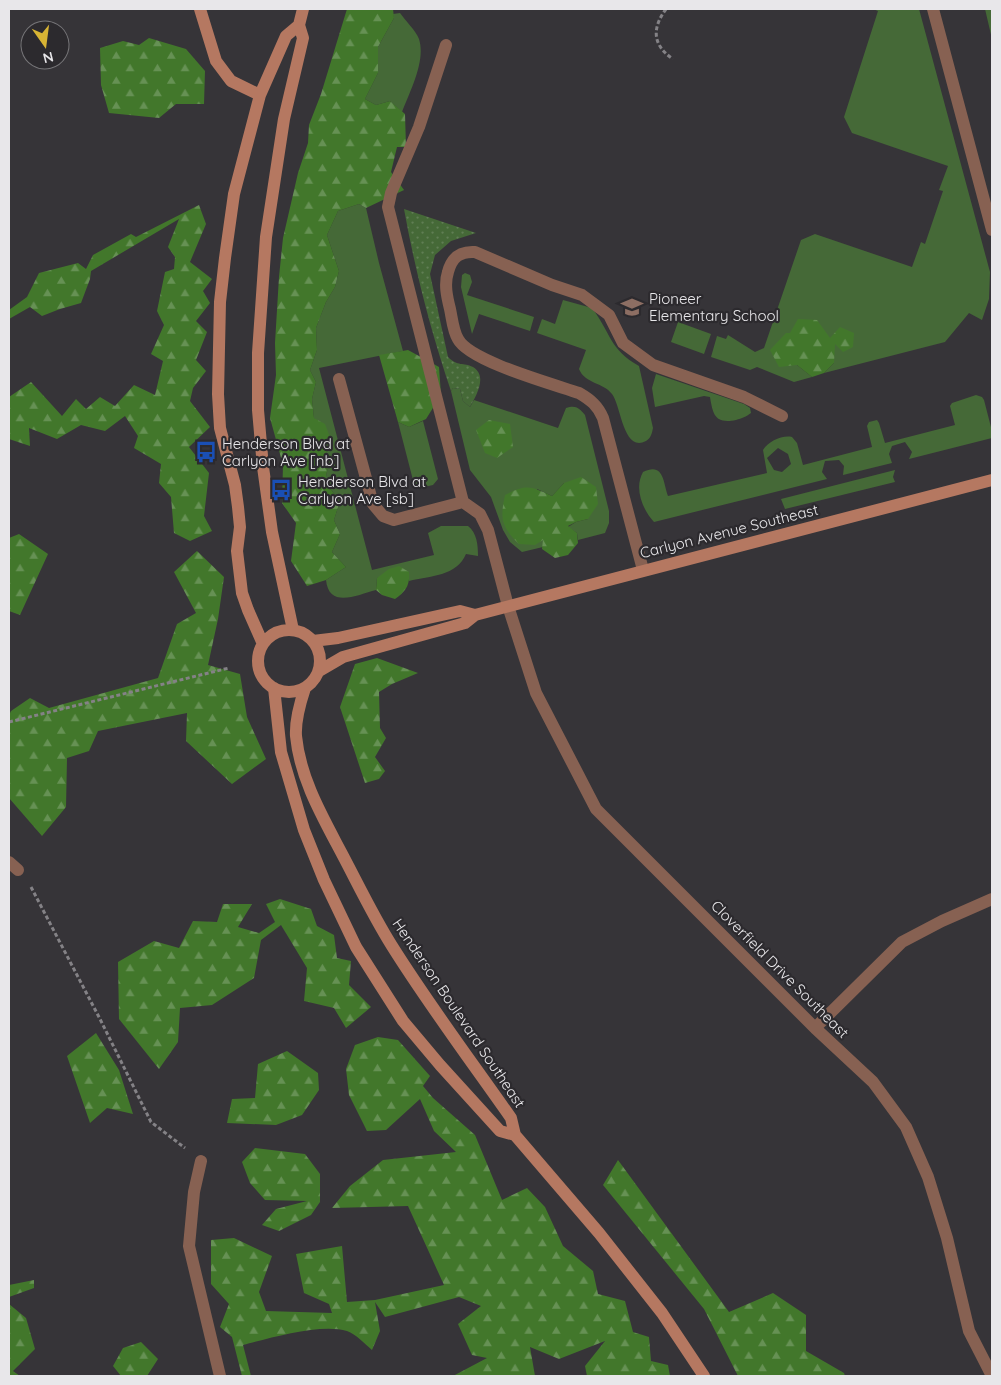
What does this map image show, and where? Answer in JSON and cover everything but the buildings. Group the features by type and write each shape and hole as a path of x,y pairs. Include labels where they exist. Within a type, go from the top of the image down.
{"main road":[{"path":"200,9 216,61 231,81 260,95"},
{"path":"263,644 242,593 237,551 240,526 238,507 235,485 220,428 218,394 220,302 234,194 260,95 286,36 299,25 304,9"},
{"path":"293,630 272,532 262,467 258,410 258,353 266,237 284,119 303,38 299,25"},
{"name":"Carlyon Avenue Southeast","path":"319,671 343,657 465,623 475,615 992,480"},
{"name":"Carlyon Avenue Southeast","path":"313,641 338,638 460,611 475,615"},
{"path":"293,630 303,633 313,641 318,650 319,671 305,688 292,692 282,691 274,688 266,681 260,670 259,657 263,644 268,637 279,631 293,630"},
{"name":"Henderson Boulevard Southeast","path":"274,688 281,752 304,830 324,880 356,947 403,1021 440,1065 500,1131 515,1135"},
{"name":"Henderson Boulevard Southeast","path":"305,688 298,709 296,734 299,758 309,786 340,850 391,944 420,990 511,1118 515,1135 599,1233 662,1313 704,1376"}],"street":[{"path":"933,9 992,230"},
{"path":"339,379 373,504 383,516 394,520 463,502 388,207 391,193 419,126 446,45"},
{"path":"643,570 599,409 579,393 499,365 464,347 458,339 446,293 446,277 450,264 456,256 466,251 475,252 552,285 582,295 609,315 623,343 653,365 744,397 782,416"},
{"name":"Cloverfield Drive Southeast","path":"463,502 480,514 488,530 508,606 536,693 596,809 815,1028 873,1082 906,1127 928,1177 947,1238 969,1331 992,1376"},
{"path":"815,1028 902,942 942,921 992,899"},
{"path":"201,1161 194,1192 189,1246 220,1376"}],"path":[{"path":"666,9 659,19 656,35 661,49 673,60"},
{"path":"9,722 229,668"},
{"path":"14,866 33,890 151,1122 201,1161"}],"green space":[{"path":"347,9 393,9 394,18 378,47 378,73 365,99 376,105 390,101 405,114 406,147 397,147 391,172 404,190 366,208 359,204 338,211 327,235 339,271 335,287 326,302 316,328 317,350 310,370 316,382 312,399 314,418 325,424 332,443 325,454 328,466 325,482 340,501 334,520 340,534 332,552 346,567 326,580 307,586 291,561 296,523 282,503 283,465 270,418 276,375 275,343 279,277 283,238 298,173 308,143 309,125 321,94"},
{"path":"873,9 919,9 990,272 989,299 982,320 969,313 945,342 824,373 834,363 830,339 797,365 812,377 794,382 757,367 750,370 711,357 717,336 726,339 728,335 755,352 764,348 801,240 815,234 912,267 921,242 925,244 943,191 939,190 948,166 852,133 844,117 878,11"},
{"path":"985,9 992,9 992,39"},
{"path":"400,13 418,36 421,48 419,66 402,112 390,101 376,105 365,99 378,73 378,47 394,18 393,14"},
{"path":"149,38 186,49 205,71 204,104 176,104 159,118 109,113 101,85 100,48 123,41 139,45"},
{"path":"359,204 366,208 403,351 319,368 372,570 434,555 428,533 441,526 468,526 475,536 478,556 466,554 456,567 434,576 409,581 408,572 377,578 376,590 345,598 332,594 328,589 326,580 346,567 332,552 340,534 334,520 340,501 325,482 328,466 314,418 312,399 316,382 310,370 317,350 316,328 326,302 335,287 339,271 327,235 338,211"},
{"path":"199,205 206,224 190,262 212,279 203,291 210,303 196,321 207,332 196,360 206,371 193,388 190,401 210,427 189,447 209,473 204,516 212,531 190,541 174,533 171,497 159,483 161,464 134,448 138,436 125,416 105,431 81,425 57,439 29,428 30,446 9,439 9,397 31,382 62,416 76,399 86,409 100,397 115,406 134,385 155,395 163,361 151,354 164,325 157,311 165,272 174,269 175,257 168,247 179,219 91,271 81,303 42,316 30,307 9,319 9,310 27,297 39,273 78,263 86,269 93,255 131,234 136,237"},
{"path":"404,209 476,233 451,241 435,255 430,274 448,357 455,362 473,367 480,376 479,386 470,407 463,401 460,389 453,388 451,391 424,301"},
{"path":"465,273 470,275 472,282 467,295 534,317 530,331 479,314 472,334 461,287 462,275"},
{"path":"563,300 592,308 616,347 629,360 639,366 653,428 652,434 646,441 638,443 632,440 624,426 612,394 604,387 585,378 582,374 579,369 586,350 537,333 542,319 555,324"},
{"path":"798,319 817,320 830,338 840,327 854,333 853,347 843,352 835,344 834,363 824,373 812,377 797,365 779,367 770,350 786,333 790,333"},
{"path":"678,322 711,334 704,354 671,342"},
{"path":"408,350 439,367 441,395 426,419 409,427 398,422 379,355"},
{"path":"656,374 744,404 750,408 751,413 736,420 724,421 716,417 712,409 710,397 704,396 655,407 652,388"},
{"path":"453,388 460,389 463,401 470,407 474,400 558,428 566,408 575,407 581,411 585,415 609,511 609,523 605,533 578,540 577,533 568,527 576,522 588,519 564,483 552,496 537,489 543,547 522,552 510,542 503,530 491,497 470,470 451,391"},
{"path":"976,395 982,397 992,431 992,438 909,459 912,452 905,442 892,446 889,454 892,463 843,475 844,466 839,460 825,461 822,472 827,479 654,522 643,505 639,485 643,472 655,470 659,472 668,496 767,473 763,450 772,441 780,438 792,437 797,443 803,465 872,447 867,426 869,422 877,420 885,443 955,425 950,406 952,403","holes":["778,448 788,454 791,464 782,472 774,470 767,458"]},
{"path":"489,420 510,424 513,447 497,458 485,453 476,430"},
{"path":"423,421 438,479 433,485 420,488 414,484 398,422 409,427"},
{"path":"895,470 893,477 895,482 785,509 781,499"},
{"path":"581,477 596,487 598,504 588,519 568,526 577,533 578,543 568,555 555,558 542,549 543,540 535,545 519,544 503,522 505,495 519,489 533,488 552,496 564,483"},
{"path":"19,534 48,554 20,615 9,611 9,538"},
{"path":"197,551 224,577 218,619 208,665 240,674 247,717 266,759 232,784 186,741 187,713 98,731 89,751 67,758 66,807 42,836 9,798 9,715 11,711 30,698 49,708 158,678 177,624 196,613 174,572"},
{"path":"399,566 409,572 407,587 395,599 382,595 376,590 377,578 389,569"},
{"path":"377,658 418,673 379,692 380,728 386,738 375,757 385,771 379,779 365,783 340,707 355,664"},
{"path":"280,899 311,909 317,926 334,935 337,958 351,961 349,985 371,1007 346,1028 334,1008 304,1001 307,968 281,925 261,940 254,978 212,1005 180,1008 178,1042 159,1069 119,1019 118,962 154,941 179,948 193,921 217,922 223,904 252,904 238,927 259,933 275,922 266,904"},
{"path":"96,1033 119,1070 133,1114 107,1108 90,1123 67,1056"},
{"path":"378,1037 398,1040 430,1076 423,1086 433,1098 475,1135 502,1200 527,1188 545,1207 563,1246 593,1271 598,1294 625,1301 633,1332 649,1337 651,1361 668,1365 670,1376 587,1376 585,1366 605,1341 559,1359 530,1347 535,1376 453,1376 487,1358 472,1355 458,1324 481,1306 459,1297 385,1317 375,1302 380,1331 372,1350 354,1334 336,1329 295,1332 243,1345 251,1376 242,1376 232,1337 220,1327 229,1304 211,1284 211,1240 234,1238 272,1256 259,1292 266,1311 332,1313 329,1304 304,1293 296,1254 342,1246 347,1302 375,1300 444,1285 408,1206 332,1208 350,1186 383,1160 456,1152 434,1131 420,1099 386,1130 367,1131 349,1095 346,1069 355,1045"},
{"path":"287,1051 318,1073 319,1090 302,1115 276,1125 227,1123 232,1099 255,1098 258,1064"},
{"path":"255,1148 305,1154 320,1174 320,1202 311,1215 279,1231 262,1225 276,1209 307,1201 265,1200 250,1183 242,1162"},
{"path":"618,1160 729,1312 773,1293 806,1315 806,1351 844,1373 845,1376 738,1376 704,1309 603,1185"},
{"path":"34,1280 34,1288 9,1297 9,1285"},
{"path":"9,1304 26,1318 35,1349 13,1371 20,1376 9,1376"},
{"path":"141,1342 158,1359 147,1376 121,1376 113,1366 123,1348"}],"place":[{"name":"Pioneer Elementary School","path":"632,307"},
{"name":"Henderson Blvd at Carlyon Ave [nb]","path":"206,452"},
{"name":"Henderson Blvd at Carlyon Ave [sb]","path":"281,490"}]}
